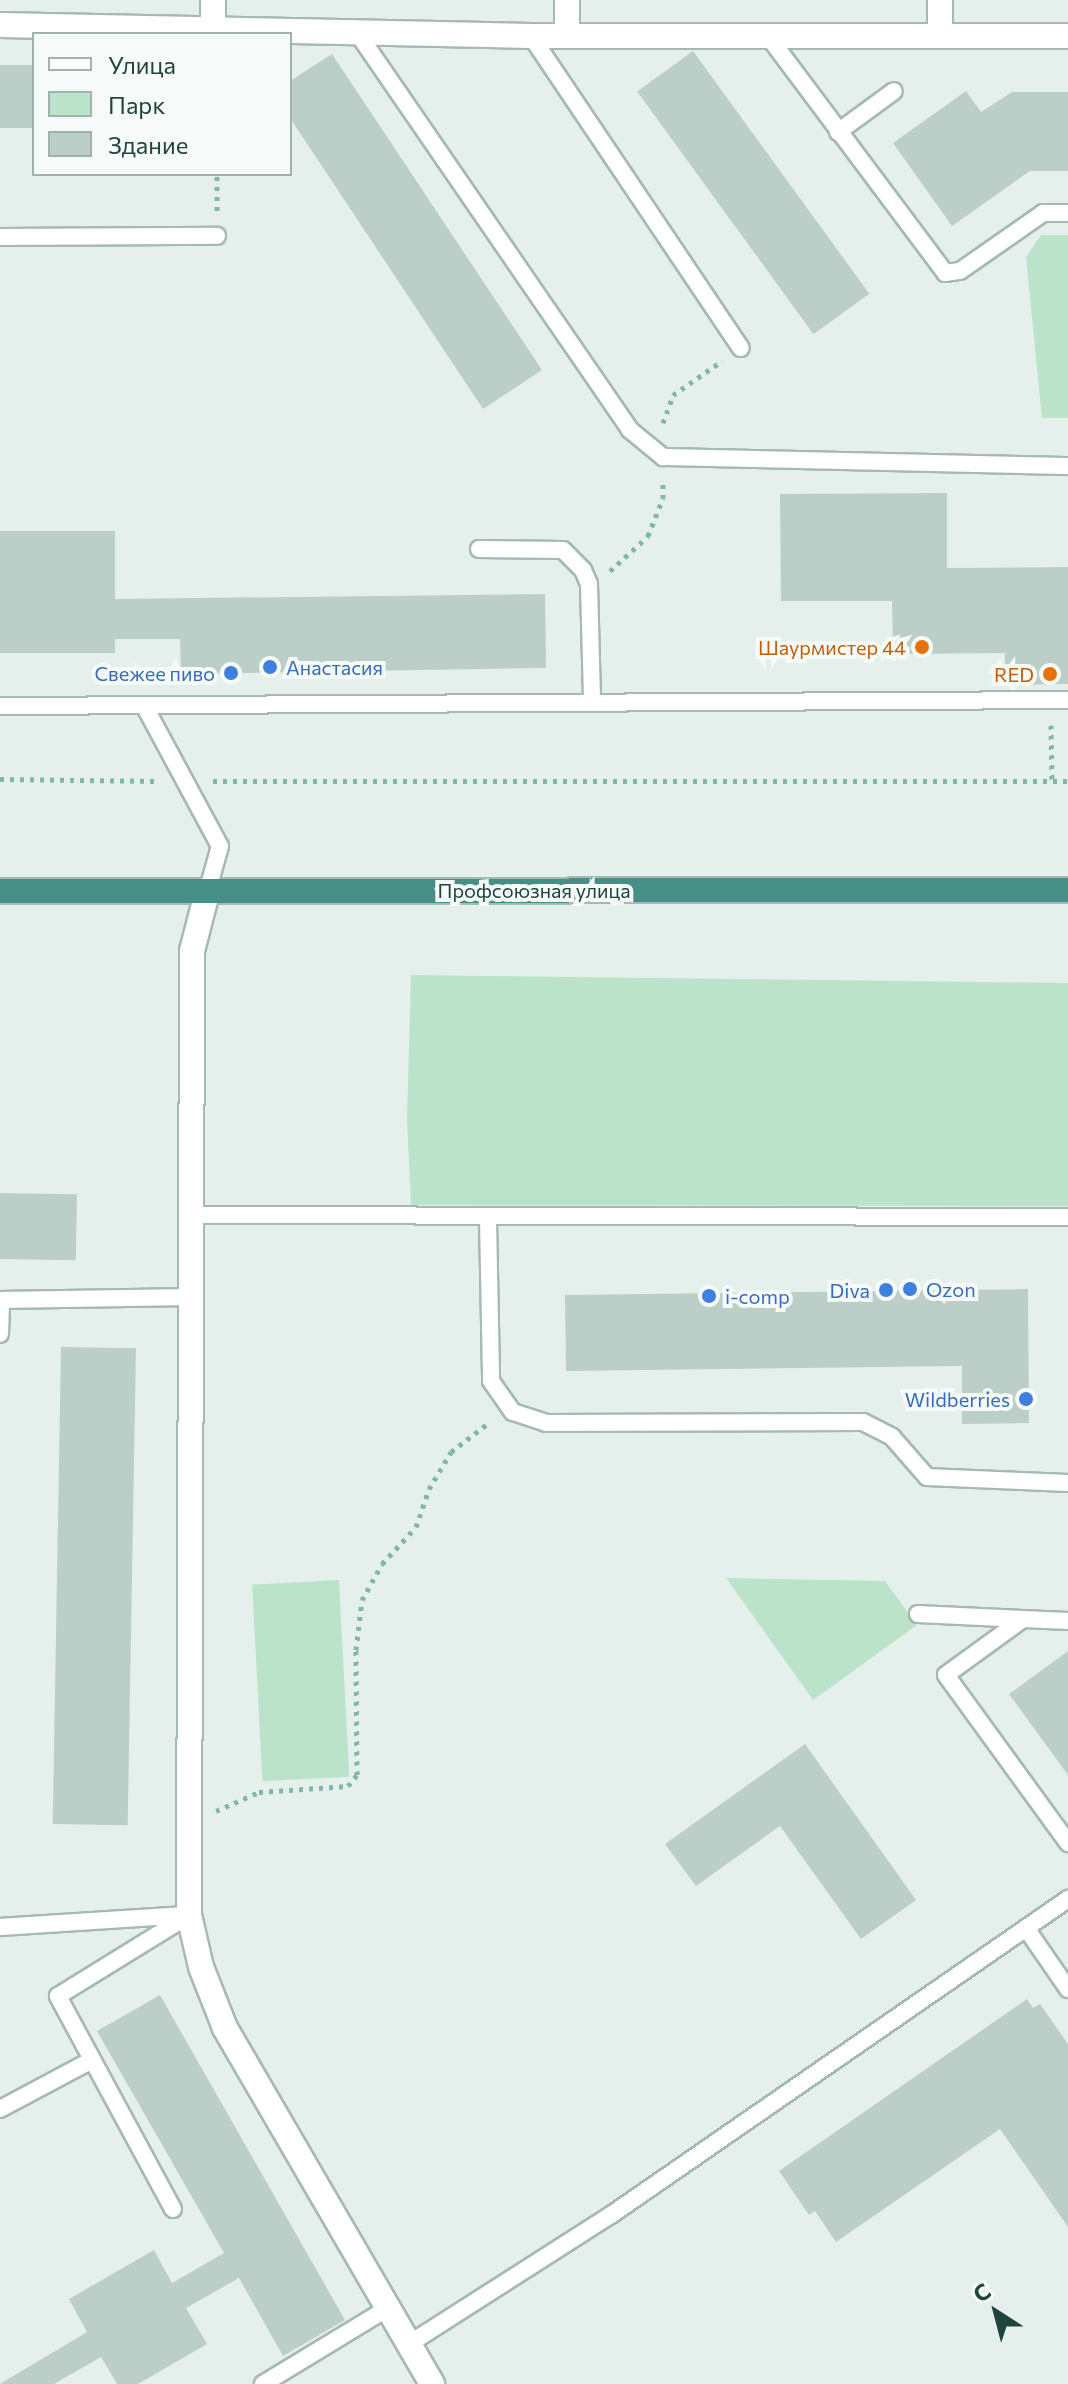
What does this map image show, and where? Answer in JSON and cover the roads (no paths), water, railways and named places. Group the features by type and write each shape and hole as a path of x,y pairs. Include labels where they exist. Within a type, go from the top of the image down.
{"highway":[{"name":"Профсоюзная улица","path":"0,891 1068,890"}],"street":[{"path":"213,0 213,27"},
{"path":"567,0 567,35"},
{"path":"940,0 940,36"},
{"path":"0,25 354,28 531,36 1068,36"},
{"path":"208,889 192,951 189,1915 201,1967 225,2028 432,2384"}],"lane":[{"path":"354,28 630,430 663,457 1068,466"},
{"path":"531,36 741,348"},
{"path":"768,36 945,273 960,271 1043,213 1068,213"},
{"path":"838,132 894,91"},
{"path":"0,237 217,236"},
{"path":"479,549 563,550 583,570 589,584 592,700"},
{"path":"0,706 145,707 592,700 1059,700"},
{"path":"145,707 220,846 208,889"},
{"path":"192,1215 488,1219 1068,1217"},
{"path":"488,1219 491,1381 513,1412 546,1423 863,1422 892,1437 927,1477 1068,1483"},
{"path":"0,1334 0,1300 191,1297"},
{"path":"918,1614 1068,1621"},
{"path":"1023,1619 946,1675 1068,1843"},
{"path":"409,2344 611,2215 1068,1899"},
{"path":"0,1927 189,1915"},
{"path":"173,2209 58,1996 189,1915"},
{"path":"1026,1928 1068,1989"},
{"path":"0,2109 92,2060"},
{"path":"263,2384 388,2308"}],"place":[{"name":"Шаурмистер 44","path":"922,647"},
{"name":"Анастасия","path":"270,667"},
{"name":"Свежее пиво","path":"231,673"},
{"name":"RED","path":"1050,674"},
{"name":"Ozon","path":"910,1289"},
{"name":"Diva","path":"886,1290"},
{"name":"i-comp","path":"709,1296"},
{"name":"Wildberries","path":"1026,1399"}]}
